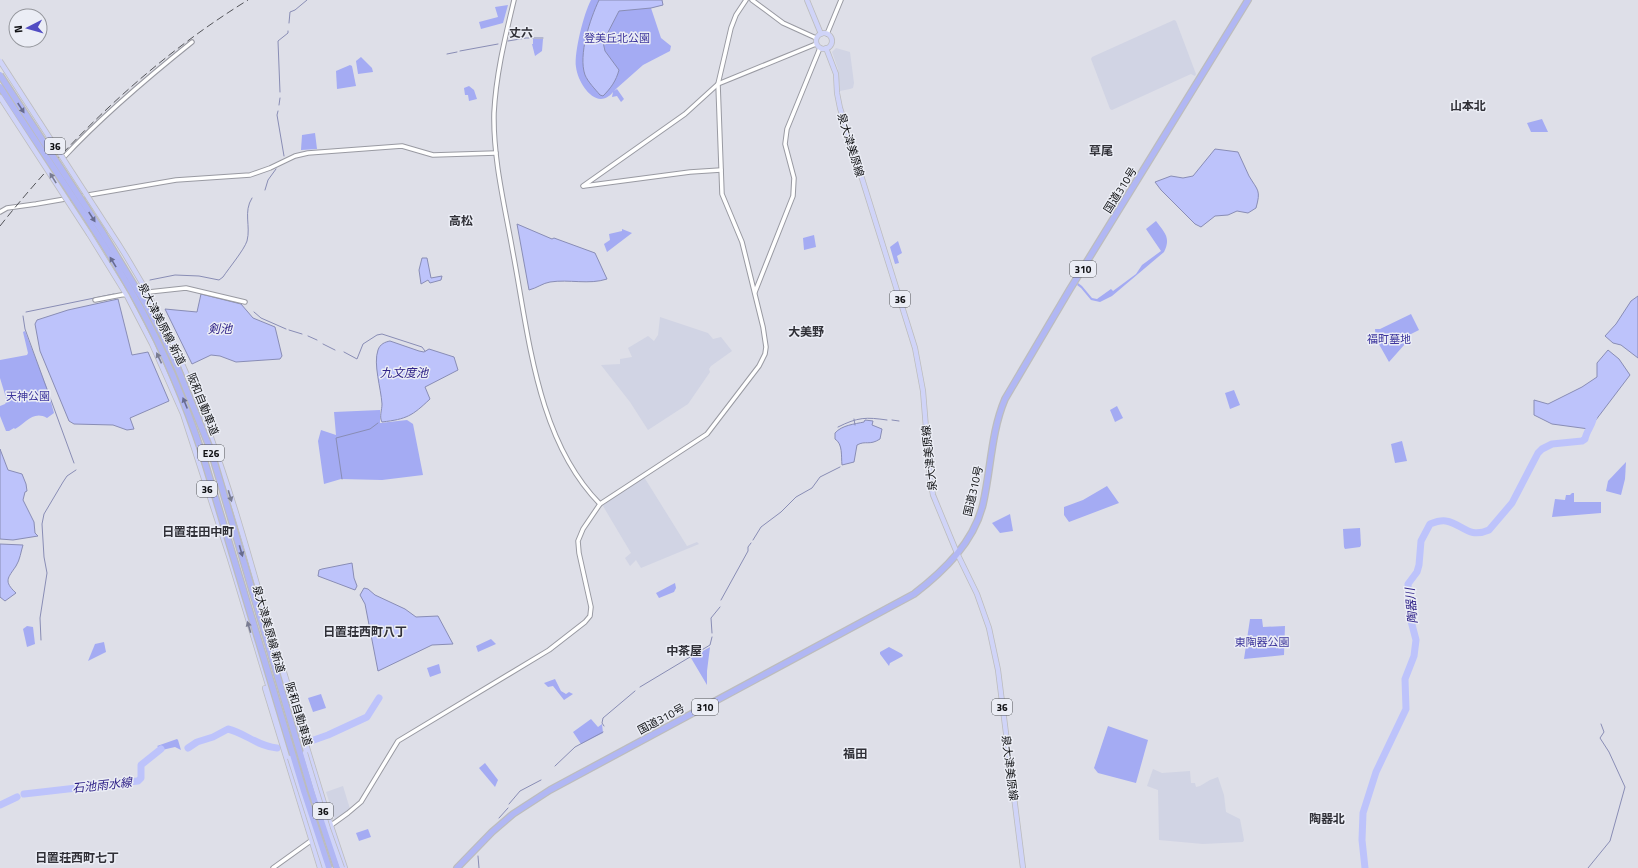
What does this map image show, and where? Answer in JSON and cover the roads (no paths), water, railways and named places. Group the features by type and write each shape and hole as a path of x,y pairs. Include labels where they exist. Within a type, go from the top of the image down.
{"highway":[{"name":"国道310号","path":"457,868 492,832 513,814 550,790 914,594 937,575 957,553 976,523 982,505 1000,412 1005,399 1066,295 1248,0"},
{"name":"阪和自動車道","path":"0,75 105,237 159,329 181,376 211,451 311,790 337,868"},
{"name":"阪和自動車道","path":"0,87 92,227 140,307 183,399 203,456 329,868"}],"main road":[{"path":"807,0 820,34"},
{"path":"826,48 818,46 816,38 820,34 827,34"},
{"name":"泉大津美原線","path":"827,34 830,36 832,41 826,48 836,74 837,94 840,108 915,348 923,391 931,487 937,507 977,594 989,628 998,670 1023,868"},
{"name":"泉大津美原線 新道","path":"0,61 110,231 147,292 187,375 211,436 248,554 328,829 342,868"},
{"name":"泉大津美原線 新道","path":"0,97 126,294 152,344 183,414 325,868"},
{"name":"36","path":"272,640 290,690 330,826 345,868"},
{"name":"36","path":"256,649 268,696 320,868"}],"street":[{"path":"514,0 500,57 495,94 494,131 496,153 536,380 547,416 557,439 577,477 600,504"},
{"path":"273,868 348,813 360,802 398,741 549,650 588,620 591,608 579,553 578,541 583,529 600,504 708,434 759,366 765,354 766,347 764,327 738,232 722,194 721,170 718,84 731,28 736,15 746,0"},
{"path":"752,0 783,23 816,38"},
{"path":"827,34 841,0"},
{"path":"64,157 81,138 127,95 192,42"},
{"path":"721,170 690,172 583,186 685,114 718,84 818,46"},
{"path":"754,293 793,196 794,178 787,152 785,137 818,46"},
{"path":"0,212 7,208 176,180 250,175 270,168 295,156 308,153 402,146 433,155 496,153"},
{"path":"95,300 126,294 186,288 246,302"}],"water":[{"path":"599,0 662,0 663,5 651,8 619,11 603,42 605,51 619,70 613,84 603,96 600,95 588,80 583,67 586,37"},
{"path":"1215,149 1238,152 1258,191 1258,202 1256,208 1248,213 1237,211 1228,215 1215,216 1201,227 1195,224 1155,182 1171,176 1183,178 1193,176"},
{"path":"517,224 552,239 554,238 595,253 607,279 593,282 557,281 545,283 529,290"},
{"path":"422,258 427,258 431,278 442,276 441,280 430,283 428,280 421,284 419,270"},
{"name":"剣池","path":"201,294 241,304 253,318 275,327 282,356 280,359 236,362 220,356 211,355 192,364 165,309 197,312"},
{"path":"1638,296 1638,358 1621,345 1613,343 1605,336 1616,324 1631,301"},
{"path":"118,299 132,355 148,352 169,401 130,418 134,429 127,430 113,425 74,424 69,421 40,351 35,324 37,320 68,310"},
{"name":"九文度池","path":"390,341 419,351 424,352 429,349 454,357 458,370 425,387 430,399 409,416 398,420 382,422 382,404 376,362 380,346"},
{"path":"1608,350 1619,359 1630,375 1589,429 1552,424 1534,415 1534,400 1548,404 1582,387 1597,377 1597,363"},
{"path":"865,420 873,421 872,425 882,429 880,439 857,445 854,462 842,465 840,447 838,441 835,439 835,433 838,430 853,424 864,422"},
{"path":"0,449 8,470 22,474 27,491 25,492 23,500 34,522 35,533 38,536 13,540 0,539"},
{"path":"0,544 23,545 16,566 8,580 9,585 16,593 5,601 0,597"},
{"path":"352,563 354,578 357,586 355,590 318,576 319,570"},
{"path":"364,588 368,589 375,595 405,609 416,617 438,616 453,644 432,645 378,671 365,604 360,595"}],"waterway":[{"path":"289,23 290,12 295,10 307,0"},
{"path":"280,92 278,41 288,33 288,31"},
{"path":"508,41 526,38 543,38"},
{"path":"460,51 498,44"},
{"path":"447,54 457,52"},
{"path":"279,105 280,98"},
{"path":"278,111 277,115 284,156"},
{"path":"265,190 268,180 276,169"},
{"path":"150,280 175,275 199,276 219,280 223,277 240,254 247,241 248,209 252,198"},
{"path":"26,312 114,294"},
{"path":"254,312 261,318 286,329"},
{"path":"23,316 25,329 74,463"},
{"path":"289,330 302,334"},
{"path":"344,352 357,359 363,344 377,335 382,334 422,347 425,351"},
{"path":"308,336 317,340"},
{"path":"323,344 335,350"},
{"name":"陶器川","path":"1365,868 1362,840 1363,813 1376,772 1406,709 1405,679 1414,656 1416,640 1410,617 1408,584 1417,572 1421,541 1430,524 1440,521 1446,521 1476,533 1489,530 1512,503 1538,453 1542,449 1552,444 1582,441 1585,439 1593,421 1594,414"},
{"path":"838,427 851,421 862,419 873,418 887,420"},
{"path":"854,419 855,425"},
{"path":"892,420 899,421"},
{"path":"342,479 336,438 370,429 378,423"},
{"path":"753,540 761,527 781,512 796,497 812,488 820,477 840,467"},
{"path":"41,640 40,618 47,573 44,557 42,524 44,514 67,476 76,470"},
{"path":"721,600 751,543"},
{"path":"712,633 711,618 720,607"},
{"path":"640,687 710,645 712,637"},
{"path":"604,726 602,723 603,718 635,691"},
{"name":"石池雨水線","path":"311,741 367,717 379,698"},
{"path":"1588,868 1610,841 1625,787 1609,752 1600,738 1604,732 1601,724"},
{"name":"石池雨水線","path":"188,748 197,742 213,737 228,729 258,743 277,748"},
{"path":"555,766 575,747 603,732"},
{"name":"石池雨水線","path":"24,794 138,781 141,778 141,765 161,749"},
{"path":"509,804 520,791 541,780"},
{"name":"石池雨水線","path":"0,805 17,797"},
{"path":"499,818 508,808"},
{"path":"478,856 479,868"}],"railway":[{"path":"0,226 55,162 114,102 179,48 248,0"}],"district":[{"name":"丈六","path":"521,32"},
{"name":"山本北","path":"1468,105"},
{"name":"草尾","path":"1101,150"},
{"name":"高松","path":"461,220"},
{"name":"大美野","path":"806,331"},
{"name":"日置荘田中町","path":"198,531"},
{"name":"日置荘西町八丁","path":"365,631"},
{"name":"中茶屋","path":"684,650"},
{"name":"福田","path":"855,753"},
{"name":"陶器北","path":"1327,818"},
{"name":"日置荘西町七丁","path":"77,857"}],"park label":[{"name":"登美丘北公園","path":"617,38"},
{"name":"福町墓地","path":"1389,339"},
{"name":"天神公園","path":"28,396"},
{"name":"東陶器公園","path":"1262,642"}]}
